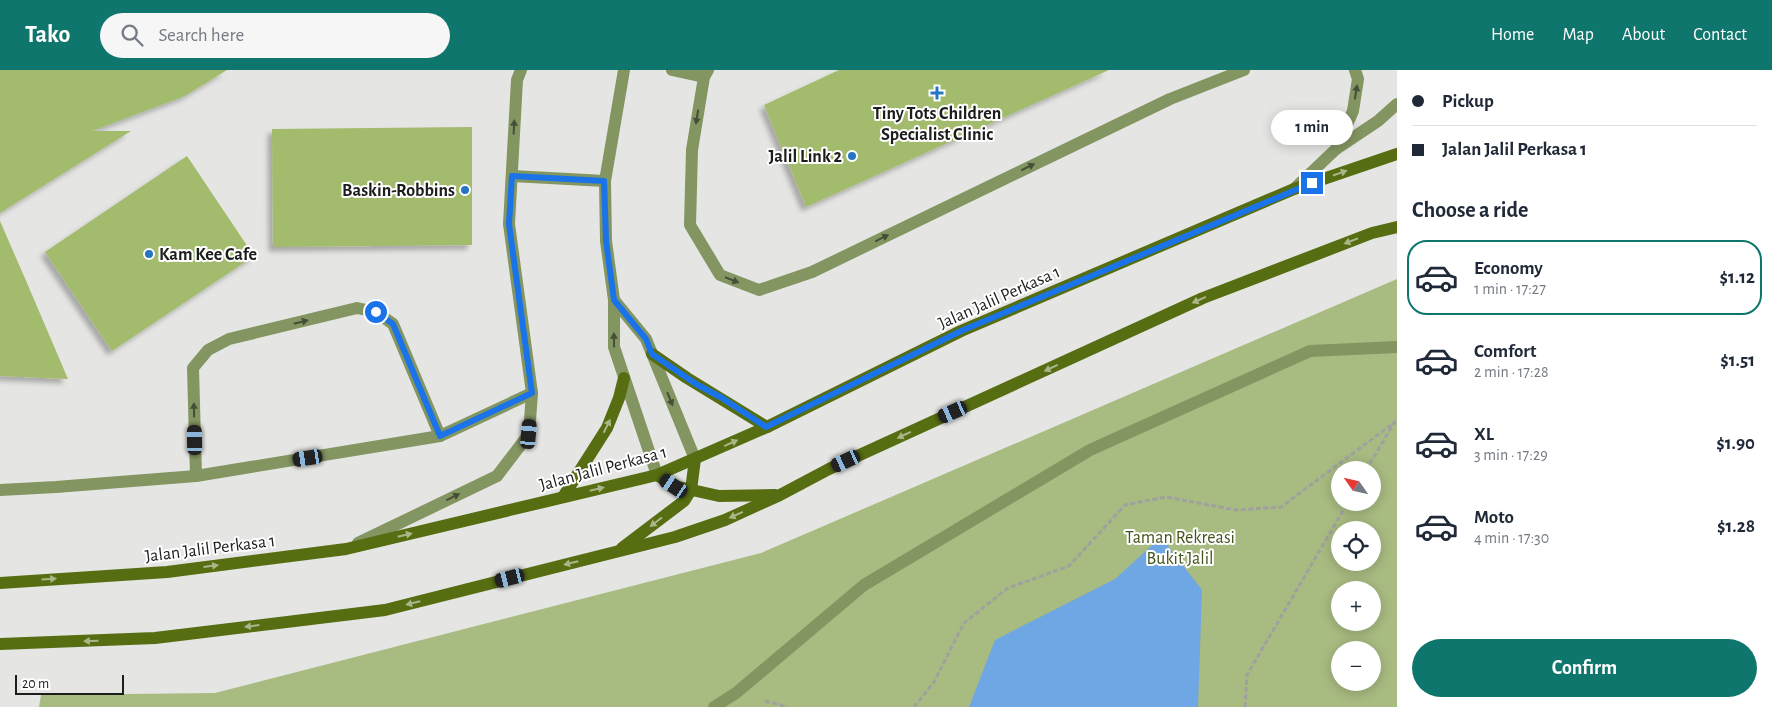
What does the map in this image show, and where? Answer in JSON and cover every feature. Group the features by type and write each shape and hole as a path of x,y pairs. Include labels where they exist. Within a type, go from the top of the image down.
{"main road":[{"name":"Jalan Jalil Perkasa 1","path":"0,582 167,572 346,549 657,475 766,427 961,331 1294,189 1397,154"},
{"path":"0,644 155,638 385,610 675,537 725,520 780,495 829,469 1202,298 1372,233 1397,227"},
{"path":"652,354 766,427"},
{"path":"563,498 607,428 619,398 624,378"},
{"path":"618,551 684,501 691,490 695,459"},
{"path":"657,475 674,486 719,496 780,495"}],"street":[{"path":"346,549 497,476 529,434 532,393 509,224 517,80 521,70"},
{"path":"624,70 604,181 606,241 614,300 614,347 657,475"},
{"path":"672,70 706,74 692,150 690,225 720,275 759,290 812,272 1170,99 1244,70"},
{"path":"1336,150 1353,111 1358,79 1354,70"},
{"path":"1294,189 1336,150 1378,122 1397,104"},
{"path":"512,176 604,181"},
{"path":"614,300 646,339 695,459"},
{"path":"196,476 193,368 208,350 230,339 357,308 376,312 393,324 440,436"},
{"path":"714,707 736,693 864,585 1090,450 1310,351 1397,347"},
{"path":"0,490 196,476 440,436 532,393"}],"path":[{"path":"1371,461 1396,420"},
{"path":"914,707 934,682 964,623 1008,588 1069,566 1125,506 1166,497 1236,510 1281,507 1396,420"},
{"path":"1245,707 1247,675 1343,511"}],"green space":[{"name":"Taman Rekreasi Bukit Jalil","path":"1397,279 1397,707 39,707 41,695 215,693 761,553"}],"water":[{"path":"1161,537 1202,590 1198,707 969,707 995,640 1115,579"}],"building":[{"path":"0,70 227,70 185,96 92,131 131,131 0,213"},
{"name":"Jalil Link 2","path":"839,70 1109,70 806,207 764,105"},
{"path":"472,127 472,245 273,247 272,129"},
{"name":"Kam Kee Cafe","path":"187,156 254,256 112,351 45,252"},
{"path":"0,221 27,283 68,379 0,376"}],"place":[{"name":"Tiny Tots Children Specialist Clinic","path":"937,93"},
{"name":"Jalil Link 2","path":"852,156"},
{"name":"Baskin-Robbins","path":"465,190"},
{"name":"Kam Kee Cafe","path":"149,254"}],"route":[{"path":"376,312 393,324 440,436 532,393 509,224 512,176 604,181 606,241 614,300 646,339 652,354 705,390 722,398 766,427 961,331 1312,183"}]}
